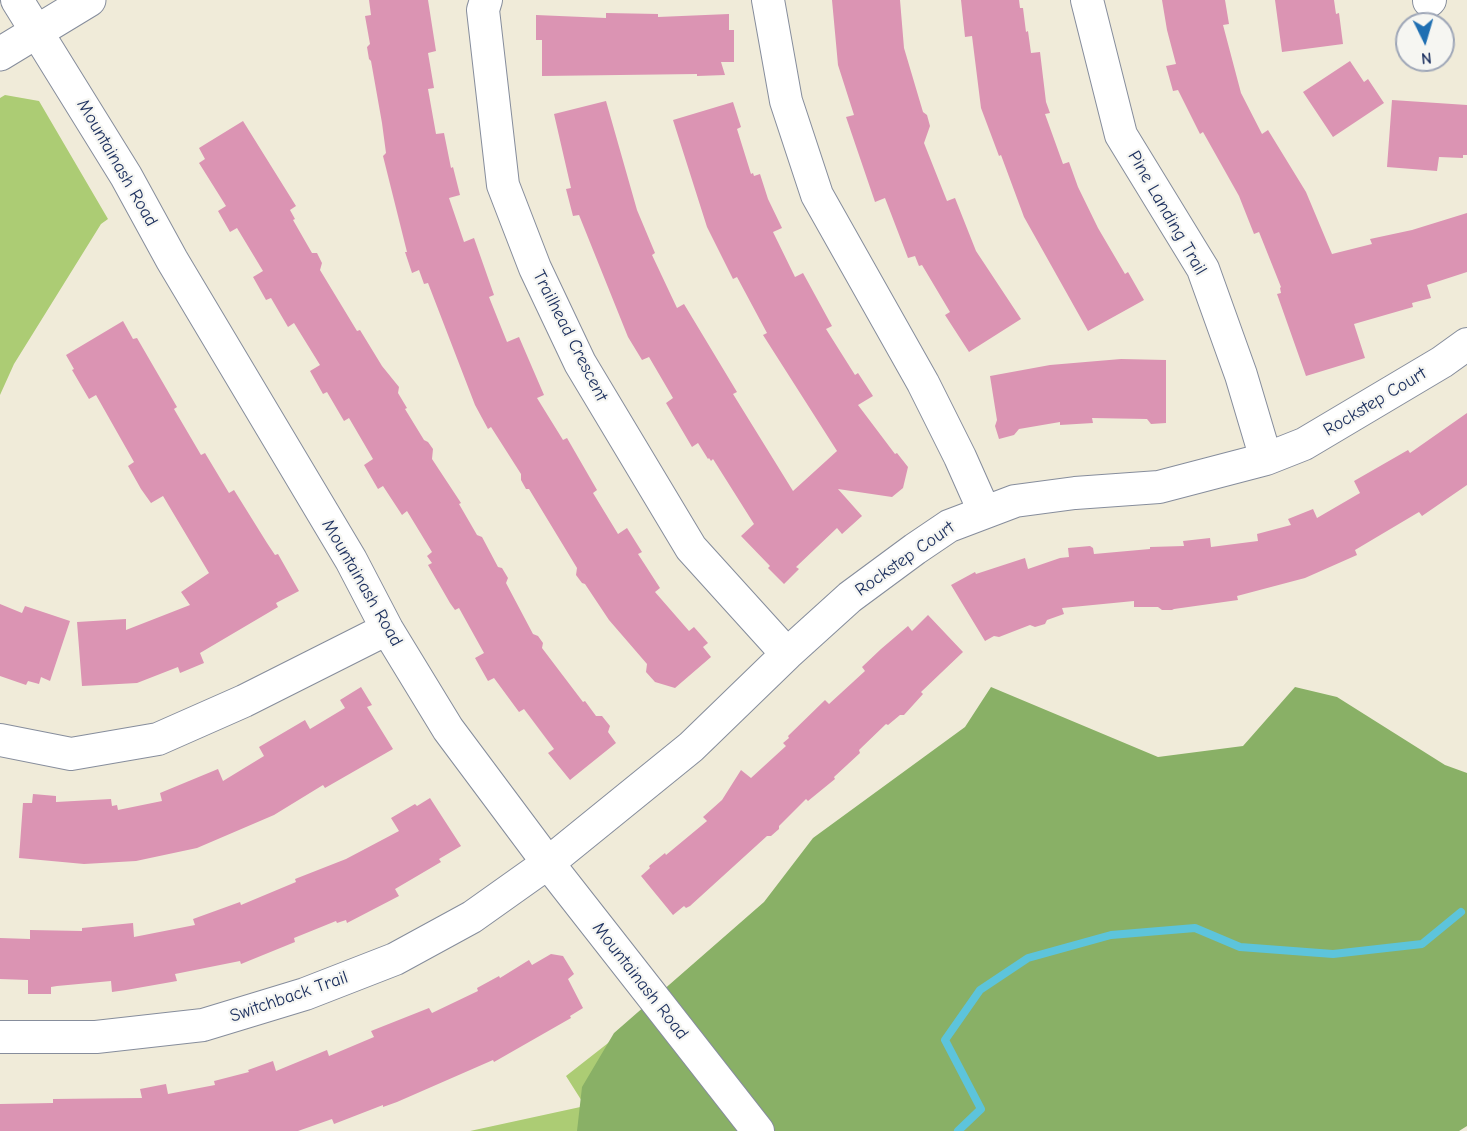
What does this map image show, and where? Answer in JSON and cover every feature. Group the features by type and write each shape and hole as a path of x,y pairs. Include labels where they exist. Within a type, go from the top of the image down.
{"main road":[{"path":"0,54 89,0"}],"street":[{"name":"Mountainash Road","path":"17,0 126,176 172,260 345,550 387,629 448,729 548,863 758,1131"},
{"name":"Trailhead Crescent","path":"486,0 483,10 503,185 535,268 580,363 691,548 787,654"},
{"path":"768,0 786,100 817,195 923,383 984,511"},
{"name":"Pine Landing Trail","path":"1087,0 1121,135 1203,269 1241,375 1266,459"},
{"name":"Rockstep Court","path":"548,863 691,747 850,597 949,526 1015,501 1075,493 1159,487 1266,459 1304,444 1442,362 1467,344"},
{"path":"0,740 71,754 158,739 244,701 387,629"},
{"name":"Switchback Trail","path":"0,1037 96,1037 203,1025 305,994 395,959 414,949 472,917 548,863"}],"green space":[{"path":"5,95 39,101 108,219 101,224 14,364 0,395 0,98"},
{"path":"991,687 1158,757 1243,746 1295,687 1337,697 1445,765 1467,773 1467,1126 1459,1131 577,1131 582,1087 614,1033 764,902 813,838 965,727"},
{"path":"635,1022 721,1131 470,1131 585,1106 566,1076"}],"building":[{"path":"369,0 428,0 436,51 428,53 434,88 428,89 436,134 444,133 451,168 453,167 460,195 449,198 464,242 474,238 494,295 489,297 507,342 519,337 544,395 537,398 563,440 567,438 597,490 593,493 618,534 627,528 642,552 638,554 660,588 655,592 689,631 694,627 708,643 703,647 711,657 675,688 655,682 646,672 647,664 609,620 585,584 576,575 577,568 529,489 526,489 521,480 521,474 491,427 488,429 475,405 428,283 424,284 419,270 412,273 383,156 386,153 382,123 367,47 370,44 365,16 371,15"},
{"path":"832,0 900,0 904,48 923,112 927,115 930,126 924,143 947,201 955,198 976,251 1021,319 969,352 945,315 950,312 922,265 919,266 915,256 908,258 885,198 875,202 846,117 854,115 838,65"},
{"path":"961,0 1019,0 1020,8 1023,8 1031,53 1040,52 1046,102 1050,113 1045,114 1063,164 1069,162 1078,187 1098,228 1125,274 1128,272 1144,300 1088,331 1024,217 1001,155 999,156 981,108 972,36 965,37"},
{"path":"1162,0 1225,0 1229,24 1223,25 1241,93 1262,134 1268,130 1306,192 1332,254 1372,244 1370,239 1412,230 1467,213 1467,272 1427,285 1431,298 1412,303 1413,307 1354,324 1365,358 1306,376 1277,294 1281,293 1281,287 1259,232 1254,234 1239,196 1203,132 1200,134 1178,90 1173,91 1166,66 1176,64"},
{"path":"1275,0 1334,0 1336,14 1339,13 1343,44 1282,52"},
{"path":"606,13 658,14 658,17 729,14 729,30 734,30 734,62 721,62 725,75 542,76 542,40 536,40 536,15 606,18"},
{"path":"1350,61 1364,82 1368,79 1384,103 1333,137 1303,92"},
{"path":"1392,100 1467,105 1467,155 1463,155 1463,158 1439,157 1437,171 1387,167"},
{"path":"606,101 637,210 655,253 652,255 677,308 684,304 737,392 733,394 793,491 837,451 763,335 767,333 737,277 733,279 707,227 673,120 733,102 741,127 737,129 751,174 753,173 754,176 760,174 768,199 782,228 773,232 795,277 803,273 832,326 826,329 855,375 858,373 873,396 858,405 895,454 897,453 908,467 903,488 892,497 838,489 862,516 842,534 837,528 796,567 799,569 784,584 741,536 754,524 713,459 711,461 708,459 698,443 692,447 666,403 673,398 649,357 642,360 628,337 579,215 573,216 566,189 571,188 554,114"},
{"path":"243,121 296,206 290,210 295,219 293,220 312,253 317,253 322,263 320,270 357,331 360,330 382,366 399,387 398,393 407,408 405,409 424,440 433,449 432,459 461,503 459,504 477,535 482,537 498,567 502,568 508,578 506,583 533,634 538,636 543,643 542,648 583,702 585,701 596,716 602,716 610,726 608,732 616,743 570,780 548,753 554,749 524,709 519,712 494,678 488,681 475,658 484,653 459,608 455,610 428,565 432,563 427,556 432,552 407,511 402,515 383,486 378,489 364,465 373,459 349,418 344,421 327,392 323,394 310,371 320,365 294,323 288,327 271,298 266,300 253,277 263,271 237,228 230,232 218,211 226,206 199,163 205,159 199,148"},
{"path":"123,321 133,339 137,338 177,407 174,409 201,455 205,453 229,493 234,490 275,555 278,554 299,591 276,603 278,607 200,653 204,663 180,673 178,667 137,683 82,686 77,622 126,619 126,630 190,605 181,592 209,573 163,496 151,503 141,489 128,466 134,462 96,395 89,399 66,355"},
{"path":"1121,359 1166,360 1166,423 1151,424 1147,419 1092,418 1093,423 1060,425 1060,422 1019,429 1014,435 999,439 995,426 997,420 990,376 1050,365"},
{"path":"1467,413 1467,485 1422,516 1419,512 1355,550 1357,555 1305,578 1237,596 1238,600 1172,610 1162,610 1158,607 1134,607 1134,601 1062,608 1064,614 1047,620 1045,624 1035,627 1030,625 985,641 951,585 975,572 976,574 1025,558 1028,569 1069,557 1068,548 1090,546 1094,554 1150,549 1150,547 1184,546 1183,541 1210,538 1211,547 1258,541 1257,534 1291,525 1288,519 1313,509 1317,518 1360,493 1354,481 1408,450 1410,453"},
{"path":"0,604 22,613 25,606 70,621 50,681 41,677 39,684 28,681 26,685 0,676"},
{"path":"928,615 963,652 921,692 923,694 904,715 886,724 859,750 860,753 834,777 835,779 808,801 806,799 779,826 779,829 771,836 767,836 690,906 686,908 684,906 673,915 641,876 650,868 649,866 707,821 703,817 722,800 741,770 751,778 786,746 783,743 789,738 788,736 825,700 829,704 865,671 862,667 881,649 908,626 912,631"},
{"path":"361,687 372,705 367,707 393,749 325,788 323,785 274,815 197,848 136,861 84,864 19,858 23,803 32,803 33,794 56,796 56,802 111,799 112,806 117,805 118,810 162,801 160,793 218,769 223,781 264,756 259,747 305,720 310,729 345,708 340,700"},
{"path":"430,798 461,846 439,859 441,862 395,889 399,896 347,923 346,920 337,923 336,921 294,938 295,942 241,964 240,961 175,974 177,981 126,990 112,992 111,981 51,987 51,994 28,994 28,980 0,979 0,938 30,939 30,930 82,931 82,928 133,923 134,937 195,925 193,919 240,902 241,905 296,882 295,879 346,859 399,831 391,818"},
{"path":"551,954 563,956 574,974 568,979 583,1008 570,1016 571,1018 494,1062 493,1060 397,1102 334,1124 332,1119 298,1131 0,1131 0,1104 53,1103 53,1099 142,1098 140,1089 166,1084 168,1094 215,1085 214,1081 249,1072 248,1070 273,1061 276,1071 327,1050 329,1056 374,1037 371,1031 429,1008 432,1013 478,991 477,988 499,976 500,978 529,960 532,965"}],"waterway":[{"path":"958,1131 981,1109 945,1040 980,990 1028,958 1111,935 1195,928 1240,947 1333,954 1422,944 1461,912"}]}
